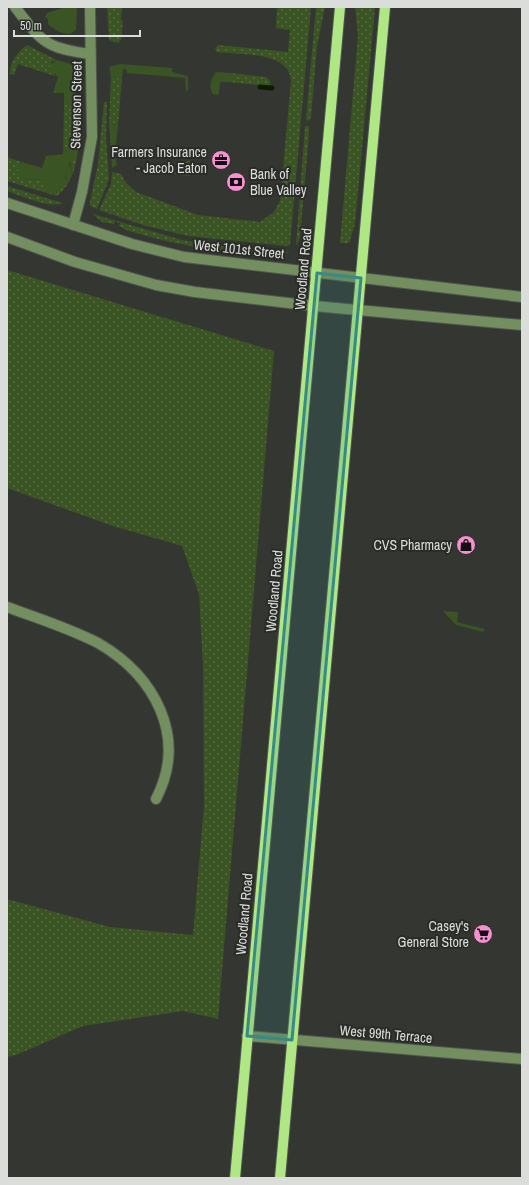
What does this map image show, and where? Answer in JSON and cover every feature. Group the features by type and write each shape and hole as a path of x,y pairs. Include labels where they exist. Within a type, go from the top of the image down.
{"main road":[{"name":"Woodland Road","path":"235,1178 340,7"},
{"path":"280,1178 385,7"}],"street":[{"path":"15,7 40,38 53,47 90,54"},
{"name":"Stevenson Street","path":"74,225 82,192 92,137 90,7"},
{"name":"West 101st Street","path":"7,203 159,252 184,257 522,297"},
{"path":"7,237 75,262 156,285 195,292 314,306 522,325"},
{"path":"7,607 72,631 98,644 119,658 151,692 162,713 168,734 170,752 163,785 156,799"},
{"name":"West 99th Terrace","path":"247,1036 522,1059"}],"highlighted area":[{"path":"317,273 361,278 292,1040 247,1036"}],"green space":[{"path":"66,7 77,7 76,30 70,34 53,28 48,24 48,19 45,17 47,13"},
{"path":"107,7 122,7 121,20 123,21 121,40 118,43 109,40"},
{"path":"277,7 311,7 290,245 287,246 188,236 143,225 99,210 111,184 112,172 121,174 126,183 136,192 198,215 260,222 274,212 280,201 291,81 288,71 282,64 273,59 262,56 217,52 215,49 218,45 288,52 290,30 276,28"},
{"path":"316,7 325,7 317,46 311,117 309,121 306,120"},
{"path":"355,7 375,7 355,224 349,243 340,243 358,36"},
{"path":"27,45 57,60 51,62 55,76 18,64 14,75 10,74 11,66 15,58"},
{"path":"57,60 71,64 76,68 78,80 75,91 79,102 64,103 64,93 53,93 58,77 51,70 50,65"},
{"path":"120,64 172,68 172,72 188,76 188,89 186,93 185,78 127,73 127,70 123,69 122,78 111,77 109,67"},
{"path":"217,72 230,73 231,78 228,82 220,82 219,93 217,95 213,94 210,85 213,76"},
{"path":"230,73 266,77 270,81 270,86 228,82 231,76"},
{"path":"111,77 122,78 118,125 109,124"},
{"path":"79,102 78,153 71,177 57,196 7,181 7,157 22,162 20,164 23,179 45,180 47,185 43,188 67,179 65,174 71,175 72,172 70,162 75,153 67,150 63,155 64,103"},
{"path":"104,102 107,102 106,138 109,179 97,209 90,206 90,202 98,164"},
{"path":"109,124 118,125 115,155 117,165 112,168"},
{"path":"305,126 309,126 309,135 300,237 296,246"},
{"path":"74,148 75,153 69,164 72,172 71,175 65,175 66,182 59,190 49,192 43,188 47,185 45,180 23,179 19,173 18,168 22,162 42,168 46,156 64,154 67,150"},
{"path":"190,160 189,176 155,172 182,173 184,162"},
{"path":"7,186 63,203 50,204 35,201 7,191"},
{"path":"93,214 182,240 205,244 290,252 276,255 219,250 188,245 157,239 126,230 119,226 120,223 115,221 114,224 102,222"},
{"path":"7,270 274,351 218,1019 183,1011 83,1026 16,1055 7,1057 7,899 110,927 193,935 204,806 203,666 199,594 182,546 113,526 7,488"},
{"path":"443,611 458,612 457,622 485,629 483,632 456,625"}],"waterway":[{"path":"260,87 272,88"}],"place":[{"name":"Farmers Insurance - Jacob Eaton","path":"221,160"},
{"name":"Bank of Blue Valley","path":"236,182"},
{"name":"CVS Pharmacy","path":"466,545"},
{"name":"Casey's General Store","path":"483,934"}]}
